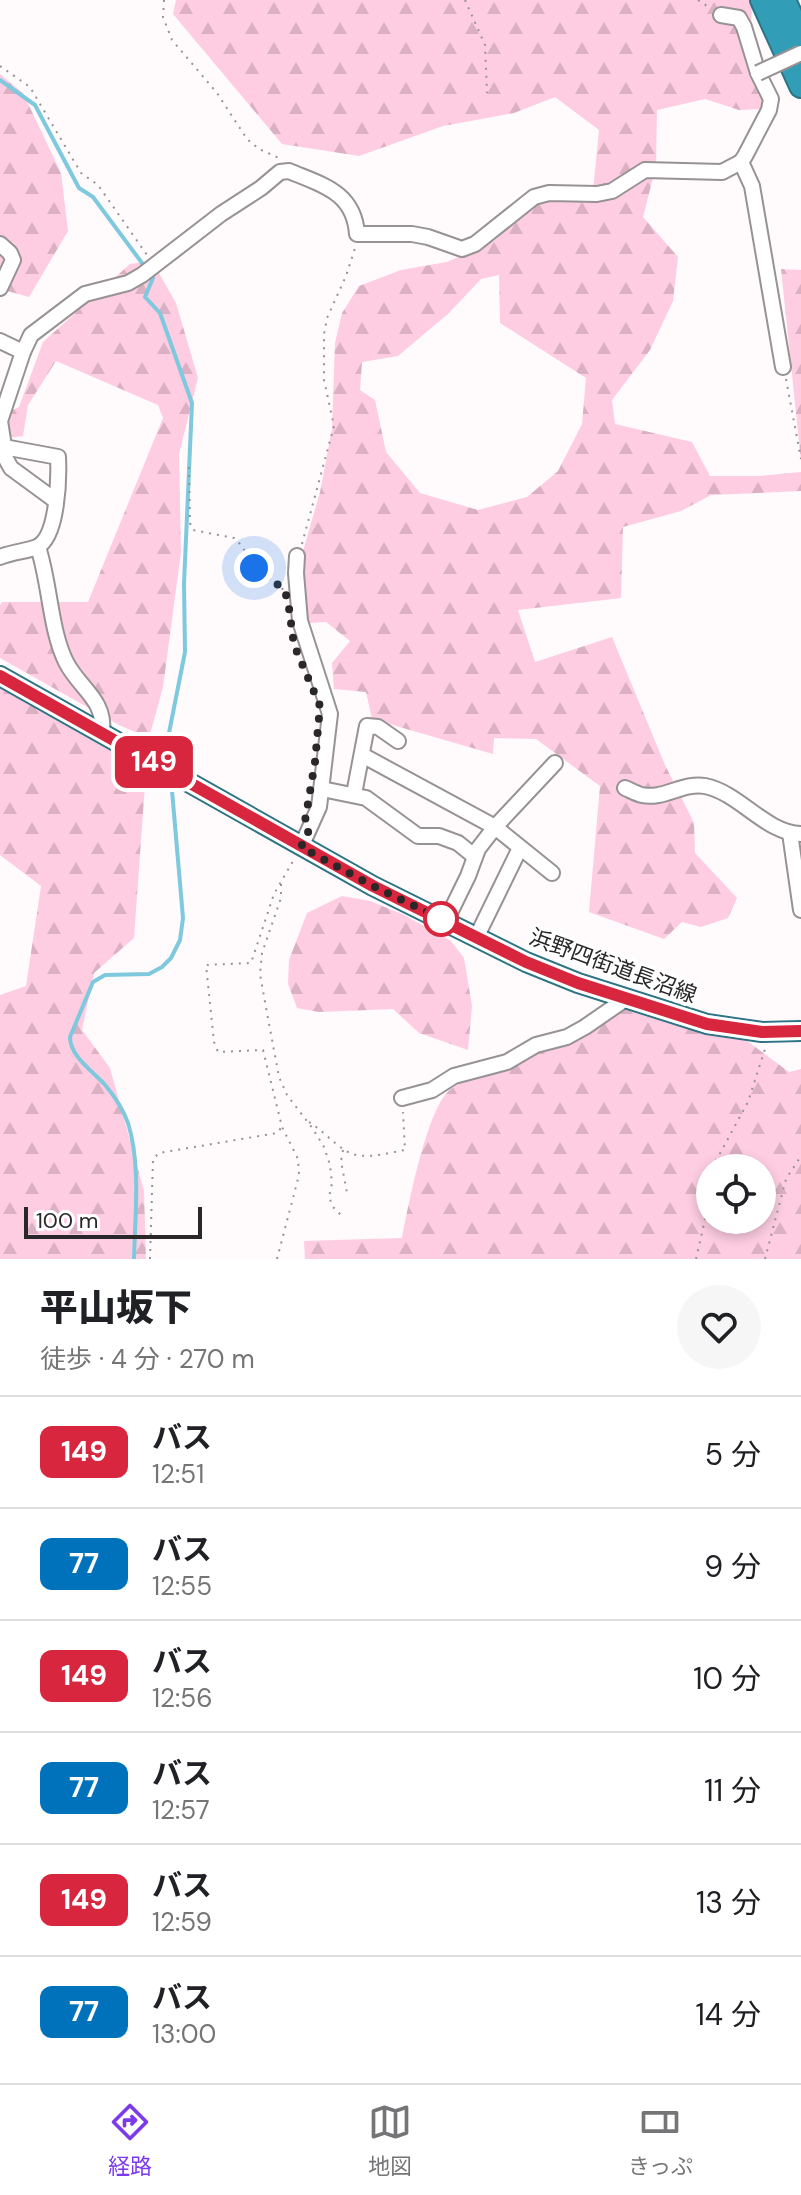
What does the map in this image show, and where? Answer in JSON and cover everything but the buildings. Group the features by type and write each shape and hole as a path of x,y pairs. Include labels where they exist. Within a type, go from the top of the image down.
{"highway":[{"path":"762,0 801,86"},
{"path":"784,0 801,38"}],"main road":[{"name":"浜野四街道長沼線","path":"0,676 301,847 526,962 578,983 707,1024 762,1032 801,1031"}],"street":[{"path":"56,501 11,468 6,459 0,420 31,335 85,294 128,283 280,172 289,171 341,196 356,220 357,234 412,234 462,249 475,244 534,197 549,193 597,194 612,191 645,170 722,172 741,162 769,110 771,99 758,73 739,18 721,15"},
{"path":"758,73 801,53"},
{"path":"741,162 752,186 783,367"},
{"path":"0,244 13,260 0,288"},
{"path":"0,341 23,352"},
{"path":"0,557 13,551 38,547 47,537 59,488 58,457 4,447"},
{"path":"38,547 46,569 60,650 72,675 95,700 103,720 102,732"},
{"path":"297,556 300,621 330,714 319,807 301,847"},
{"path":"354,794 367,726 378,727 398,741"},
{"path":"362,755 495,827 552,873"},
{"path":"446,921 468,876 474,856 495,827 555,763"},
{"path":"625,788 644,796 689,785 707,786 795,834 801,910"},
{"path":"322,789 366,798 418,836 439,836 458,843 474,856"},
{"path":"477,936 520,848"},
{"path":"402,1098 432,1090 454,1076 507,1062 536,1045 567,1037 627,998"}],"path":[{"path":"164,0 163,17 172,40 217,93 247,139 285,162 289,171"},
{"path":"465,0 485,45 487,93"},
{"path":"0,66 30,87 81,173 98,185 155,266"},
{"path":"297,556 334,426 324,380 324,334 331,306 346,276 357,234"},
{"path":"783,367 801,459"},
{"path":"189,467 190,523 193,530 234,538 254,568 284,589"},
{"path":"277,1259 299,1175 298,1159 282,1127 263,1050 218,1052 214,1042 206,965 251,963 274,894 301,847"},
{"path":"281,883 281,898 262,953 260,974 281,1081 287,1095 324,1147 332,1183 329,1197 333,1207 343,1217"},
{"path":"720,1154 748,1102 766,1051 762,1032"},
{"path":"271,1081 281,1081"},
{"path":"305,1119 344,1149 357,1155 405,1150 402,1098"},
{"path":"150,1259 153,1159 159,1153 277,1133 282,1127"},
{"path":"344,1149 341,1161 347,1193"},
{"path":"765,1259 786,1179 801,1156"},
{"path":"696,1259 702,1234"}],"green space":[{"path":"176,0 752,0 751,32 767,87 761,109 739,110 705,99 657,110 656,166 643,217 678,257 673,301 650,350 612,400 615,424 692,442 710,476 801,472 801,491 711,495 681,511 623,527 621,598 518,610 535,662 612,637 665,765 694,823 695,853 737,898 728,918 701,927 682,922 664,939 589,912 600,786 536,739 494,738 493,754 372,719 366,692 334,689 332,663 350,641 326,622 308,623 297,572 320,492 332,429 335,343 342,313 359,286 401,270 447,262 494,241 536,203 569,192 593,191 599,130 555,97 514,113 443,126 359,156 282,144 173,14","holes":["499,275 500,323 586,378 582,424 558,471 527,497 478,510 420,493 386,452 375,400 360,390 362,362 398,356 449,313 481,279"]},
{"path":"0,74 23,93 61,173 68,231 29,297 0,289"},
{"path":"152,261 176,303 198,378 179,454 181,552 163,687 149,738 119,725 0,658 0,605 2,602 88,602 163,418 158,405 56,361 28,405 23,436 0,439 0,416 19,407 43,342 130,264"},
{"path":"781,269 801,270 801,461"},
{"path":"0,682 46,703 146,771 134,938 94,973 82,1030 110,1068 144,1191 146,1259 0,1259 0,995 26,986 41,886 0,855"},
{"path":"342,896 370,901 402,914 451,941 464,958 472,1006 468,1050 419,1033 393,1009 319,1012 297,1008 288,984 289,960 307,913"},
{"path":"628,1006 739,1035 789,1072 801,1069 801,1259 305,1259 304,1241 402,1238 427,1136 442,1099 451,1089 597,1025"}],"waterway":[{"path":"0,80 35,105 79,188 93,197 145,267"},
{"path":"150,274 153,278 145,297 160,313 192,403 184,584 185,652 168,738 170,766"},
{"path":"134,1259 136,1173 128,1123 109,1090 78,1058 70,1037 93,982 105,975 149,974 171,958 180,940 183,918 171,779"}],"bus line":[{"name":"149","path":"0,676 301,847 526,962 578,983 707,1024 762,1032 801,1031"}],"route":[{"path":"254,568 284,589 294,645 320,706 305,821 309,830 301,847 446,921 441,919"}]}
